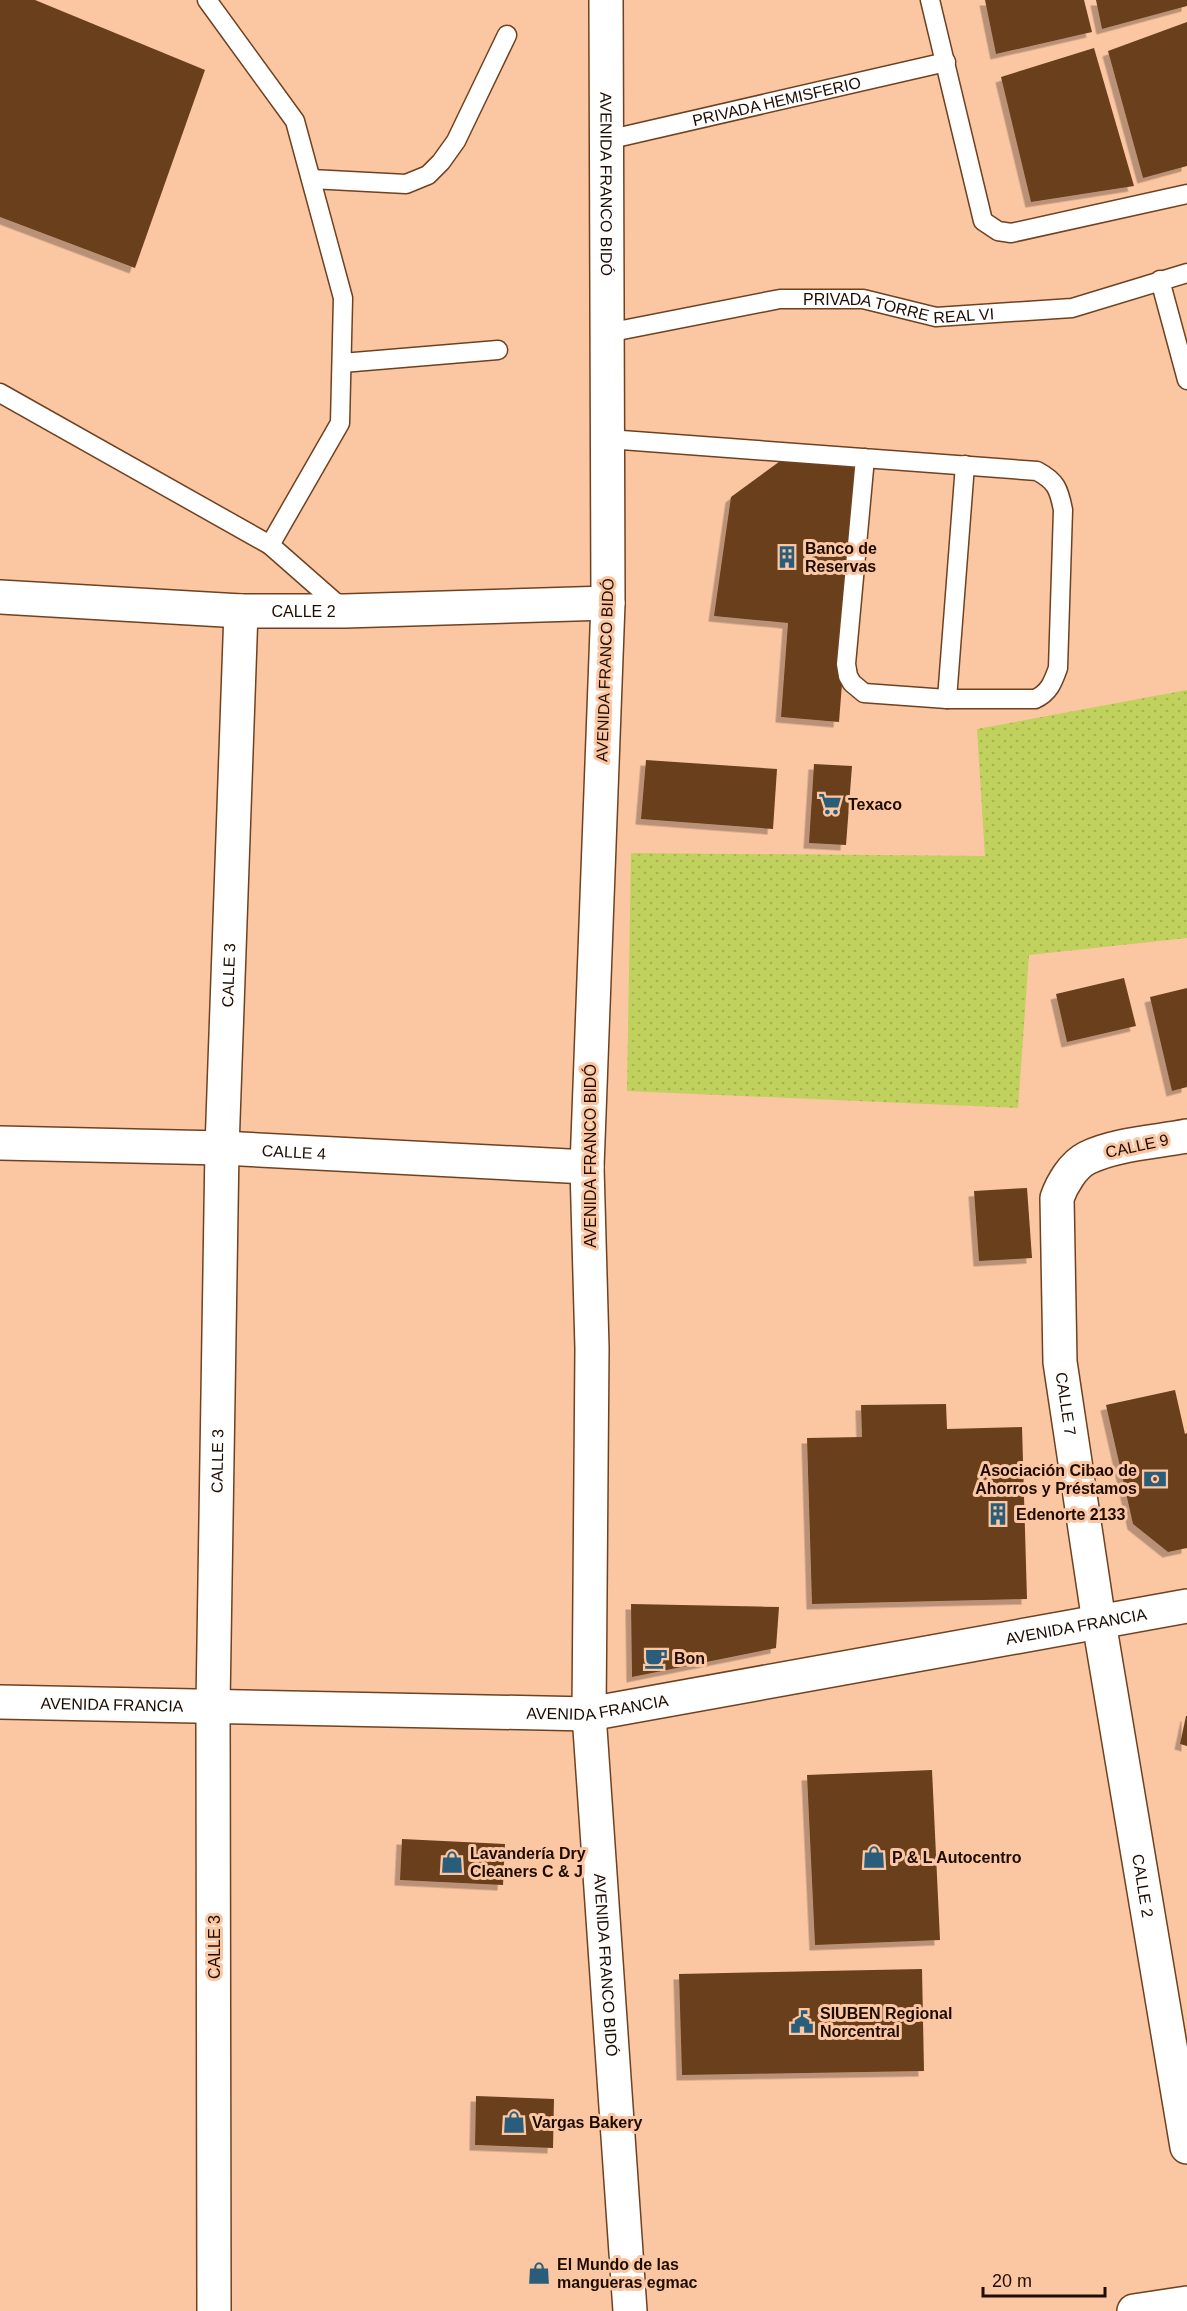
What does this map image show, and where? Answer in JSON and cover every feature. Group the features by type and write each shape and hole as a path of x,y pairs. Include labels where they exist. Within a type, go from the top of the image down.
{"street":[{"name":"AVENIDA FRANCO BIDÓ","path":"606,0 608,603 587,1167 592,1348 590,1714 630,2311"},
{"name":"CALLE 2","path":"0,597 241,611 345,611 608,603"},
{"name":"CALLE 3","path":"214,2311 213,1705 222,1148 241,611"},
{"name":"CALLE 9","path":"1063,1183 1086,1159 1109,1150 1187,1136"},
{"name":"CALLE 4","path":"0,1143 222,1148 587,1167"},
{"name":"CALLE 7","path":"1063,1183 1057,1197 1060,1362 1099,1622"},
{"name":"AVENIDA FRANCIA","path":"0,1702 590,1714 1187,1606"},
{"name":"CALLE 2","path":"1099,1622 1182,2091 1187,2147"},
{"path":"1134,2311 1187,2303"}],"lane":[{"path":"207,0 296,121 343,298 340,423 270,545"},
{"path":"930,0 983,221 998,231 1011,233 1187,194"},
{"path":"311,179 406,184 428,175 456,141 507,35"},
{"name":"PRIVADA HEMISFERIO","path":"607,140 945,62"},
{"name":"PRIVADA TORRE REAL VI","path":"607,333 780,300 863,299 936,317 1072,308 1187,273"},
{"path":"1160,280 1187,380"},
{"path":"342,363 498,350"},
{"path":"0,393 270,545 345,611"},
{"path":"608,439 965,465 1037,471 1052,479 1060,495 1063,510 1058,669 1044,695 1035,699 947,699 864,693 852,683 846,664 865,458"},
{"path":"947,699 965,465"}],"green space":[{"path":"1187,690 1187,938 1029,955 1018,1108 627,1091 631,853 985,856 977,729"}],"building":[{"path":"0,0 35,0 205,70 135,268 0,217"},
{"path":"985,0 1084,0 1092,32 996,54"},
{"path":"1096,0 1187,0 1187,6 1102,29"},
{"path":"1187,22 1187,166 1143,178 1108,51"},
{"path":"1094,48 1134,186 1031,202 1001,77"},
{"name":"Banco de Reservas","path":"783,459 859,468 839,722 781,717 788,623 714,616 731,497"},
{"path":"646,760 777,769 773,829 641,819"},
{"name":"Texaco","path":"814,764 852,766 846,845 809,843"},
{"path":"1124,978 1136,1026 1067,1042 1056,994"},
{"path":"1187,988 1187,1087 1172,1091 1150,997"},
{"path":"1027,1188 1032,1258 979,1261 974,1191"},
{"name":"Asociación Cibao de Ahorros y Préstamos","path":"1175,1390 1185,1434 1187,1433 1187,1548 1168,1552 1133,1524 1106,1405"},
{"path":"946,1404 947,1429 1022,1427 1027,1599 812,1604 807,1438 862,1437 861,1405"},
{"path":"631,1604 779,1607 776,1648 632,1677"},
{"path":"1187,1716 1187,1746 1180,1744"},
{"name":"P & L Autocentro","path":"932,1770 940,1940 815,1945 807,1775"},
{"name":"Lavandería Dry Cleaners C & J","path":"402,1839 505,1844 503,1885 400,1880"},
{"name":"SIUBEN Regional Norcentral","path":"922,1969 924,2071 682,2075 679,1974"},
{"name":"Vargas Bakery","path":"476,2096 554,2099 553,2148 475,2145"}],"place":[{"name":"Banco de Reservas","path":"787,557"},
{"name":"Texaco","path":"830,804"},
{"name":"Asociación Cibao de Ahorros y Préstamos","path":"1155,1479"},
{"name":"Edenorte 2133","path":"998,1514"},
{"name":"Bon","path":"656,1658"},
{"name":"P & L Autocentro","path":"874,1857"},
{"name":"Lavandería Dry Cleaners C & J","path":"452,1862"},
{"name":"SIUBEN Regional Norcentral","path":"802,2022"},
{"name":"Vargas Bakery","path":"514,2122"},
{"name":"El Mundo de las mangueras egmac","path":"539,2273"}]}
